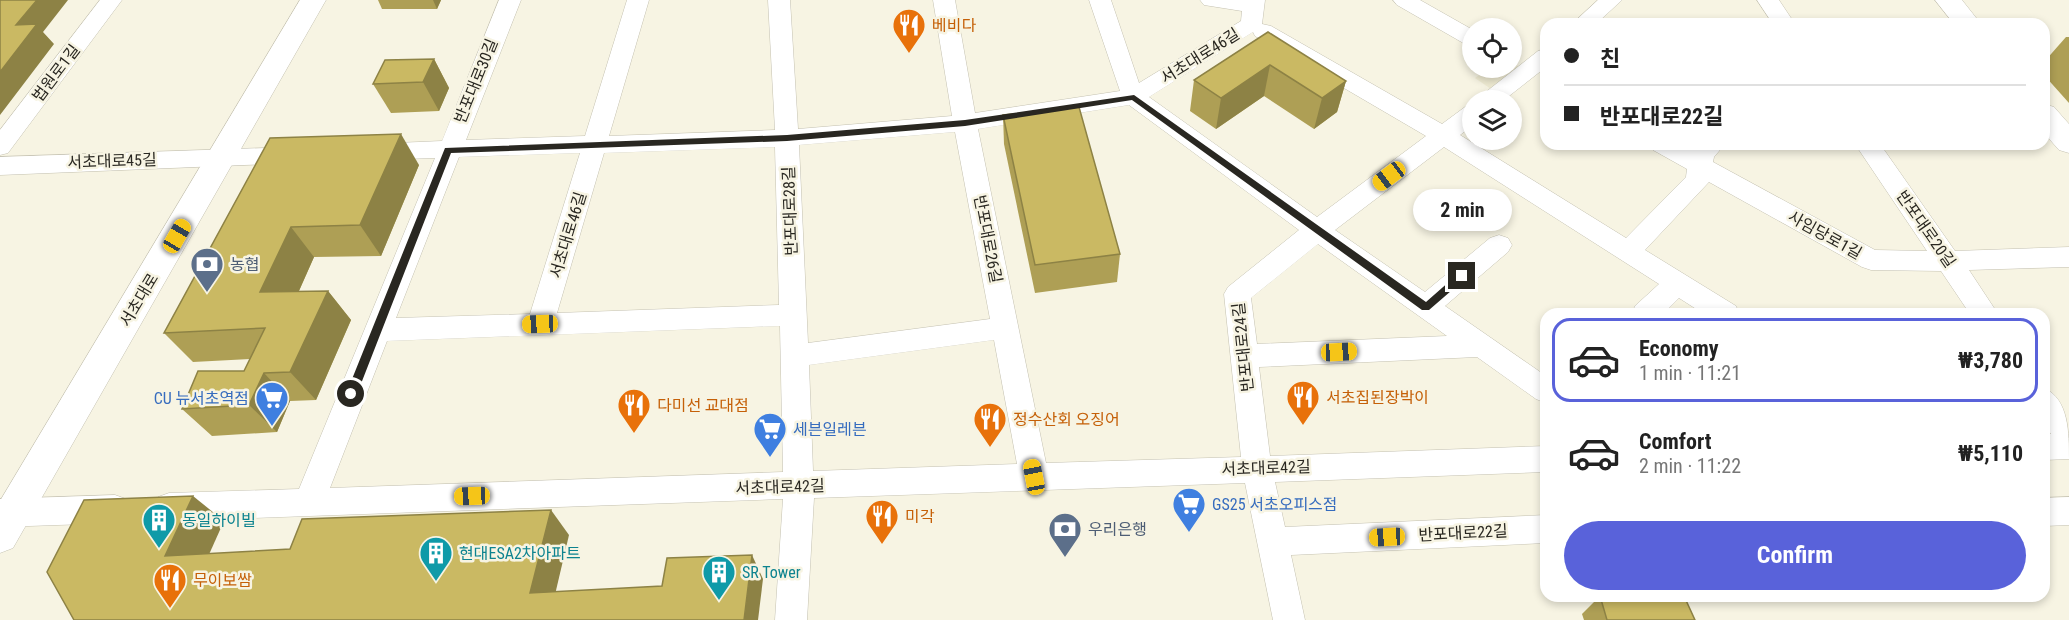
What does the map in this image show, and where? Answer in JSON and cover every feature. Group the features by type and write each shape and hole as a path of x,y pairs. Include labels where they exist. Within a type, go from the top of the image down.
{"main road":[{"name":"서초대로","path":"5,520 223,157 313,0"},
{"path":"1948,0 1963,18"},
{"path":"2050,121 2069,143"}],"street":[{"name":"법원로1길","path":"0,147 111,0"},
{"name":"반포대로30길","path":"309,501 510,0"},
{"name":"서초대로46길","path":"540,324 638,0"},
{"name":"반포대로28길","path":"779,0 787,138 799,486 791,620"},
{"name":"반포대로26길","path":"944,0 965,123 1034,477"},
{"path":"1100,0 1134,97 1540,388"},
{"name":"서초대로46길","path":"1211,0 1253,10"},
{"path":"1404,0 1462,33"},
{"path":"1590,18 1611,0"},
{"path":"1768,0 1781,18"},
{"path":"1253,10 1443,135 1717,308"},
{"name":"서초대로46길","path":"353,153 787,138 965,123 1134,97 1253,10"},
{"path":"1503,90 1534,67"},
{"name":"반포대로24길","path":"1289,620 1257,468 1237,294 1317,230 1462,121"},
{"name":"사임당로1길","path":"1686,150 1706,155 1871,260 1948,261 2069,257"},
{"name":"반포대로20길","path":"1872,150 1980,308"},
{"path":"223,157 318,154"},
{"path":"1628,252 1698,180 1706,155"},
{"name":"서초대로45길","path":"0,166 223,157"},
{"path":"1426,307 1499,245"},
{"path":"1651,308 1677,283"},
{"path":"377,330 793,315"},
{"path":"795,356 1005,328"},
{"path":"1244,356 1482,346"},
{"path":"2050,409 2069,436"},
{"path":"2050,447 2069,446"},
{"name":"서초대로42길","path":"5,520 309,501 1540,459"},
{"path":"2050,512 2069,511"},
{"name":"반포대로22길","path":"1273,542 1540,530"}],"shaded area":[{"path":"1475,78 1506,78 1491,89"}],"building":[{"path":"0,0 37,0 16,25 37,24 0,72"},
{"path":"1268,32 1346,81 1322,98 1270,65 1221,98 1194,80"},
{"path":"434,59 423,82 373,84 385,60"},
{"path":"1079,107 1120,254 1035,265 1003,115"},
{"path":"401,134 360,225 291,227 260,292 328,291 290,372 264,373 249,405 182,409 198,371 244,371 265,328 164,333 270,138"},
{"path":"193,496 165,556 290,549 302,519 551,510 530,593 662,586 667,558 752,555 744,620 74,620 47,572 84,500"},
{"path":"1602,602 1687,602 1695,620 1607,620"}],"place":[{"name":"베비다","path":"909,54"},
{"name":"농협","path":"207,293"},
{"name":"서초집된장박이","path":"1303,426"},
{"name":"CU 뉴서초역점","path":"272,427"},
{"name":"다미선 교대점","path":"634,434"},
{"name":"정수산회 오징어","path":"990,448"},
{"name":"세븐일레븐","path":"770,458"},
{"name":"GS25 서초오피스점","path":"1189,533"},
{"name":"미각","path":"882,545"},
{"name":"동일하이빌","path":"159,549"},
{"name":"우리은행","path":"1065,558"},
{"name":"현대ESA2차아파트","path":"436,582"},
{"name":"SR Tower","path":"719,601"},
{"name":"무이보쌈","path":"170,609"}],"route":[{"path":"351,394 448,150 787,138 965,123 1134,97 1426,307 1462,276"}]}
